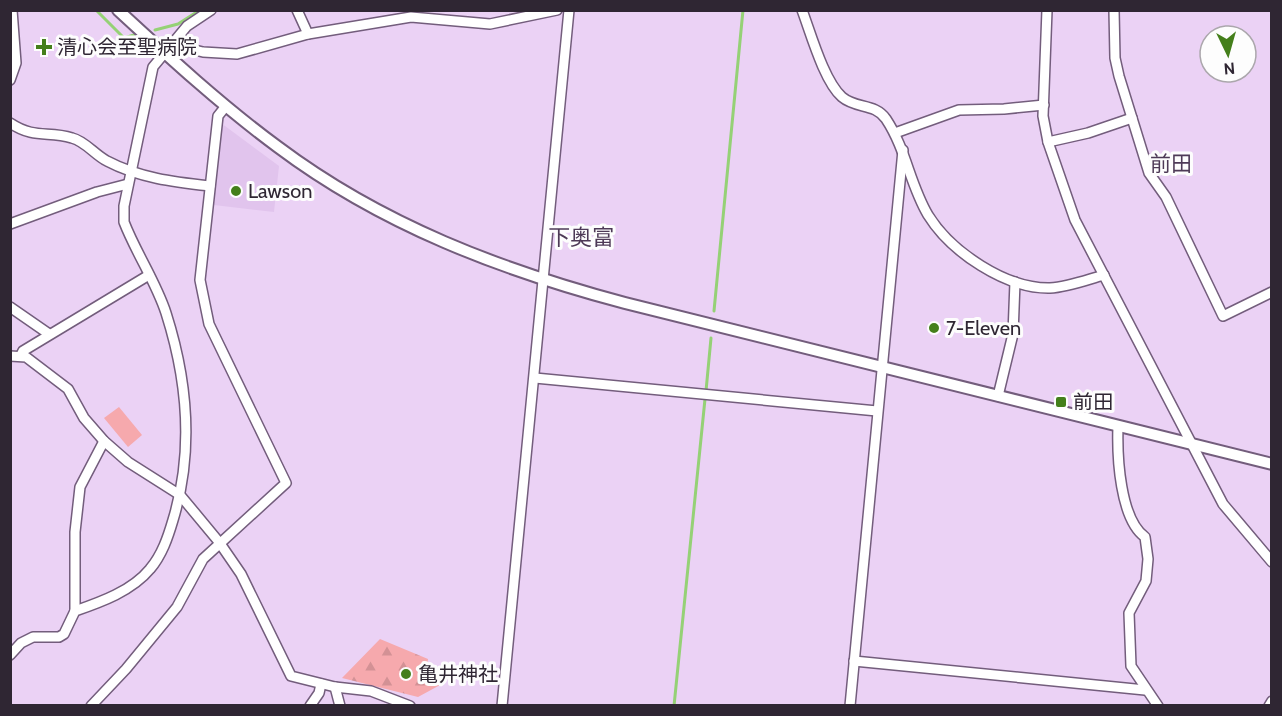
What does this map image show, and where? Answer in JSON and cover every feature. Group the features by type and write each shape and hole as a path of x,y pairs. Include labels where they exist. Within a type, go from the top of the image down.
{"street":[{"path":"10,80 16,63 12,10"},
{"path":"118,10 167,48 226,106 279,148 378,210 471,255 544,281 1272,464"},
{"path":"75,611 99,603 124,589 149,570 161,554 180,495 186,462 183,385 166,311 124,222 130,172 153,67 187,26 211,10"},
{"path":"297,10 308,33"},
{"path":"167,48 237,54 308,33 411,17 490,24 556,10"},
{"path":"502,705 569,10"},
{"path":"802,10 833,86 843,98 866,105 883,114 895,133 927,213 939,230 985,267 1015,282 1050,288 1104,275"},
{"path":"1047,10 1044,105 1048,141 1075,220 1223,504 1272,561"},
{"path":"1114,10 1115,58 1149,173 1171,205 1223,316 1272,292"},
{"path":"895,133 959,110 1044,105"},
{"path":"91,705 126,669 177,607 198,565 219,542 286,483 209,324 200,280 218,116 226,106"},
{"path":"1048,141 1088,133 1132,118"},
{"path":"10,123 33,135 73,138 105,160 130,172 165,180 210,186"},
{"path":"850,705 903,150"},
{"path":"10,224 98,192 128,184"},
{"path":"21,355 23,351 49,334 148,275"},
{"path":"998,396 1013,334 1015,282"},
{"path":"10,307 49,334"},
{"path":"10,356 21,355 68,389 84,418 104,441 128,462 180,495 219,542 241,574 291,676 335,687 371,691 410,705"},
{"path":"535,378 877,411"},
{"path":"1118,427 1120,478 1136,531 1145,537 1148,559 1146,581 1129,613 1131,666 1145,690 1158,705"},
{"path":"10,655 21,644 33,637 59,637 64,634 75,611 75,532 80,487 104,441"},
{"path":"854,661 1145,690"},
{"path":"310,705 319,693 321,684"},
{"path":"335,687 340,705"},
{"path":"1269,705 1272,701"}],"shaded area":[{"path":"221,123 279,166 274,212 214,205"}],"green space":[{"path":"119,407 142,435 128,447 104,418"},
{"path":"380,639 428,659 427,668 442,684 418,697 342,678"}],"waterway":[{"path":"96,10 124,38 134,35"},
{"path":"155,30 178,24 200,10"},
{"path":"714,311 743,10"},
{"path":"706,391 711,338"},
{"path":"674,706 705,399"}],"place":[{"name":"清心会至聖病院","path":"44,47"},
{"name":"Lawson","path":"236,191"},
{"name":"7-Eleven","path":"934,328"},
{"name":"前田","path":"1061,402"},
{"name":"亀井神社","path":"406,674"}],"district":[{"name":"前田","path":"1171,163"},
{"name":"下奥富","path":"581,237"}]}
